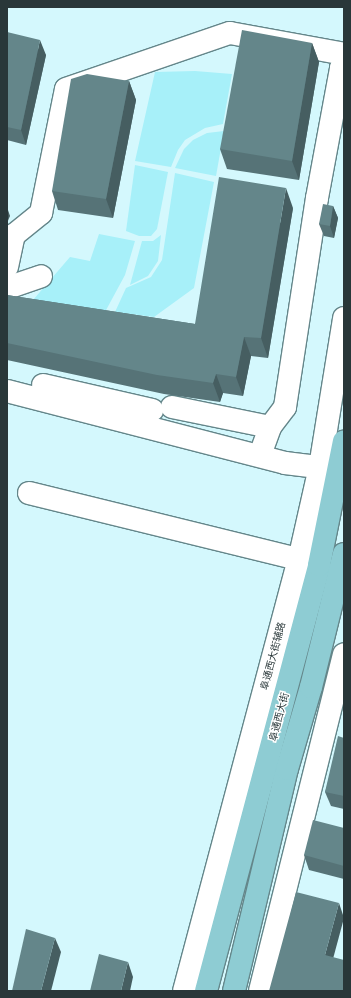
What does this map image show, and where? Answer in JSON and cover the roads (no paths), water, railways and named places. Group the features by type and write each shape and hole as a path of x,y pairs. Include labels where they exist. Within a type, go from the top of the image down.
{"main road":[{"name":"阜通西大街","path":"206,991 309,562 344,441"},
{"path":"234,991 287,768 311,687 342,562"}],"street":[{"path":"7,267 14,235 41,213 66,89 230,33 243,40 344,54"},
{"path":"260,455 270,427 285,407 316,198 341,68 344,65"},
{"path":"7,288 41,276"},
{"name":"阜通西大街辅路","path":"184,991 309,562 320,468 344,318"},
{"path":"7,377 162,408 270,427"},
{"path":"7,391 260,455 285,463 320,468"},
{"path":"29,493 309,562 342,562"},
{"path":"260,991 339,693 344,654"},
{"path":"311,687 339,693"}]}
